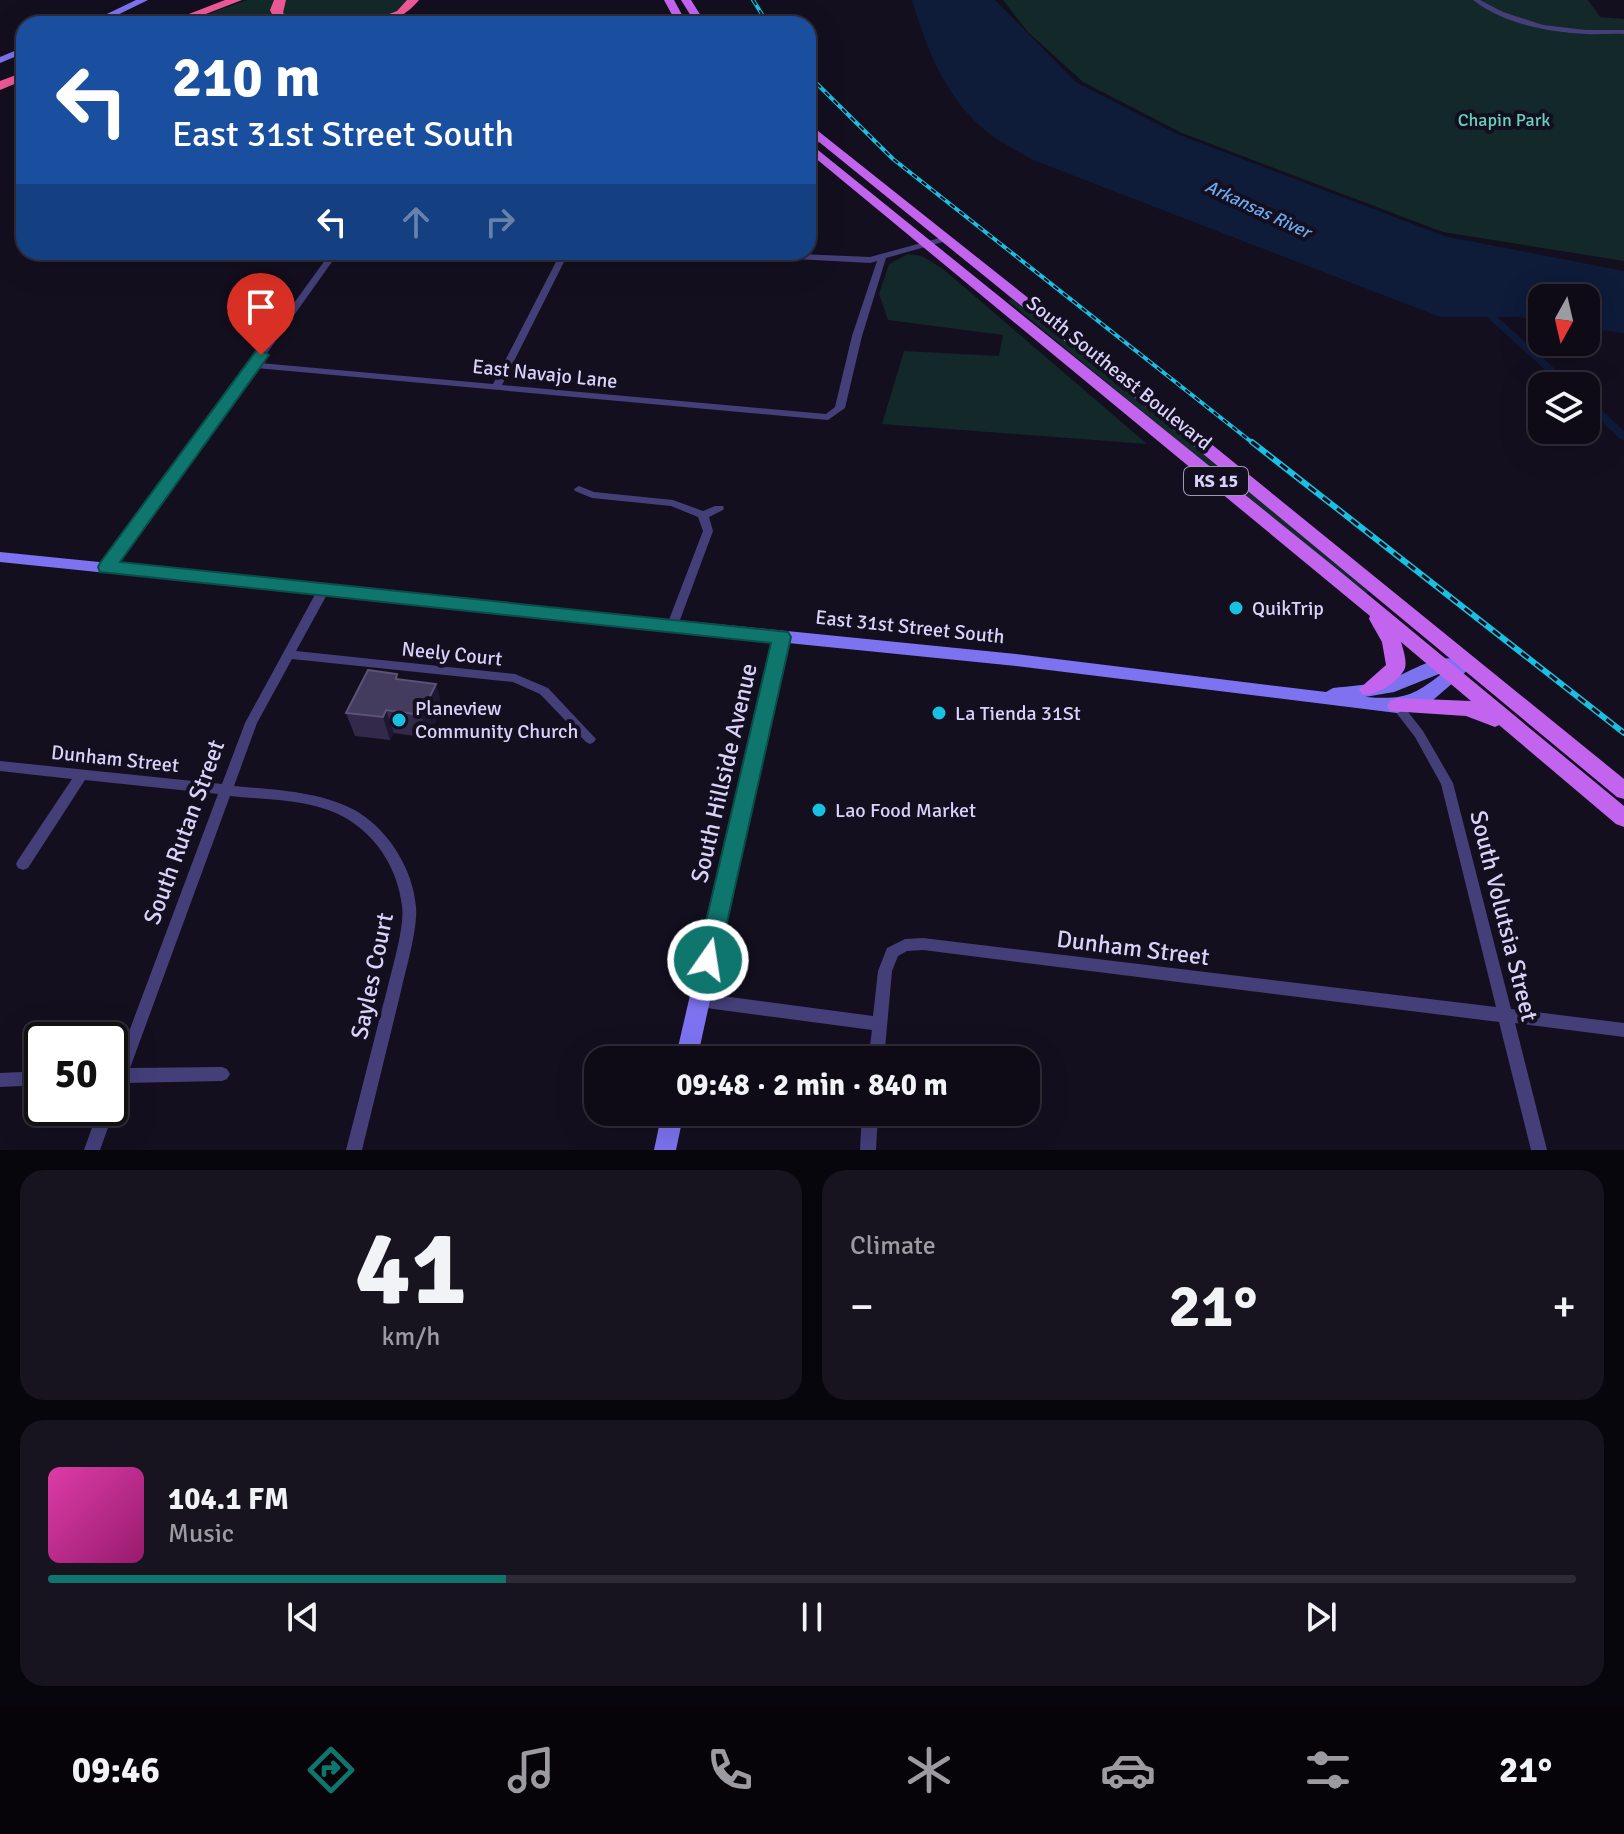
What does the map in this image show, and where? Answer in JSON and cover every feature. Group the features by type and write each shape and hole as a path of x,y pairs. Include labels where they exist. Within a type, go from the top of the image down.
{"highway":[{"path":"174,16 216,0"},
{"path":"191,16 236,0"},
{"path":"393,16 401,13 413,0"},
{"path":"402,16 420,0"}],"main road":[{"path":"108,16 143,0"},
{"name":"South Southeast Boulevard","path":"816,145 947,238 1624,791"},
{"name":"South Southeast Boulevard","path":"816,146 925,244 1364,601 1624,818"},
{"name":"East 31st Street South","path":"0,557 1006,659 1397,706 1427,695 1447,671 1467,663"},
{"path":"1364,601 1386,630 1396,657 1395,668 1369,689"},
{"name":"South Hillside Avenue","path":"689,1046 781,637"},
{"path":"1324,698 1447,671"},
{"path":"1397,706 1468,708 1523,734"},
{"path":"665,1150 670,1126"}],"street":[{"path":"1476,0 1529,23 1560,30 1624,32"},
{"path":"816,256 882,259 947,238"},
{"name":"East Navajo Lane","path":"253,365 817,417 834,415 840,408 857,336 882,259"},
{"path":"107,567 329,260"},
{"path":"496,387 561,260"},
{"path":"579,489 592,495 686,505 703,515 708,531 673,625"},
{"path":"703,515 719,508"},
{"name":"South Rutan Street","path":"128,1043 251,723 324,589"},
{"name":"Neely Court","path":"288,654 515,678 544,691 590,739"},
{"name":"South Volutsia Street","path":"1397,706 1419,734 1447,783 1539,1150"},
{"name":"Dunham Street","path":"0,766 226,790"},
{"path":"23,864 81,775"},
{"name":"Sayles Court","path":"226,790 322,803 353,816 377,835 399,866 410,910 354,1150"},
{"name":"Dunham Street","path":"880,1024 885,971 892,952 905,945 923,944 1624,1030"},
{"path":"699,1000 880,1024 878,1046"},
{"path":"128,1076 222,1074"},
{"path":"0,1080 24,1079"},
{"path":"92,1150 101,1126"},
{"path":"868,1150 869,1126"}],"green space":[{"path":"247,0 276,0 271,13 274,16 202,16"},
{"path":"285,0 408,0 401,10 384,16 285,16 281,11"},
{"name":"Chapin Park","path":"1003,0 1588,0 1600,17 1624,19 1624,261 1443,232 1182,133 1083,82 1028,32"},
{"path":"908,254 922,256 943,269 1147,444 882,424 904,351 999,356 1003,335 888,320 879,294 889,264"},
{"path":"1011,299 1373,590 1363,594 1008,301"}],"water":[{"name":"Arkansas River","path":"912,0 995,0 1076,82 1177,134 1444,236 1624,271 1624,333 1600,330 1600,284 1528,284 1528,319 1440,317 1033,160 986,131 967,113 946,84 923,35"}],"building":[{"path":"368,670 397,674 396,679 436,684 421,715 386,710 383,717 346,713"}],"waterway":[{"path":"1482,308 1553,372"},
{"path":"1600,414 1624,437"}],"railway":[{"path":"753,0 763,16"},
{"path":"816,83 893,159 1254,444"},
{"path":"1252,442 1624,733"}],"place":[{"name":"QuikTrip","path":"1236,608"},
{"name":"La Tienda 31St","path":"939,713"},
{"name":"Planeview Community Church","path":"399,720"},
{"name":"Lao Food Market","path":"819,810"}],"route":[{"path":"261,355 107,567 781,637 708,960"}]}
